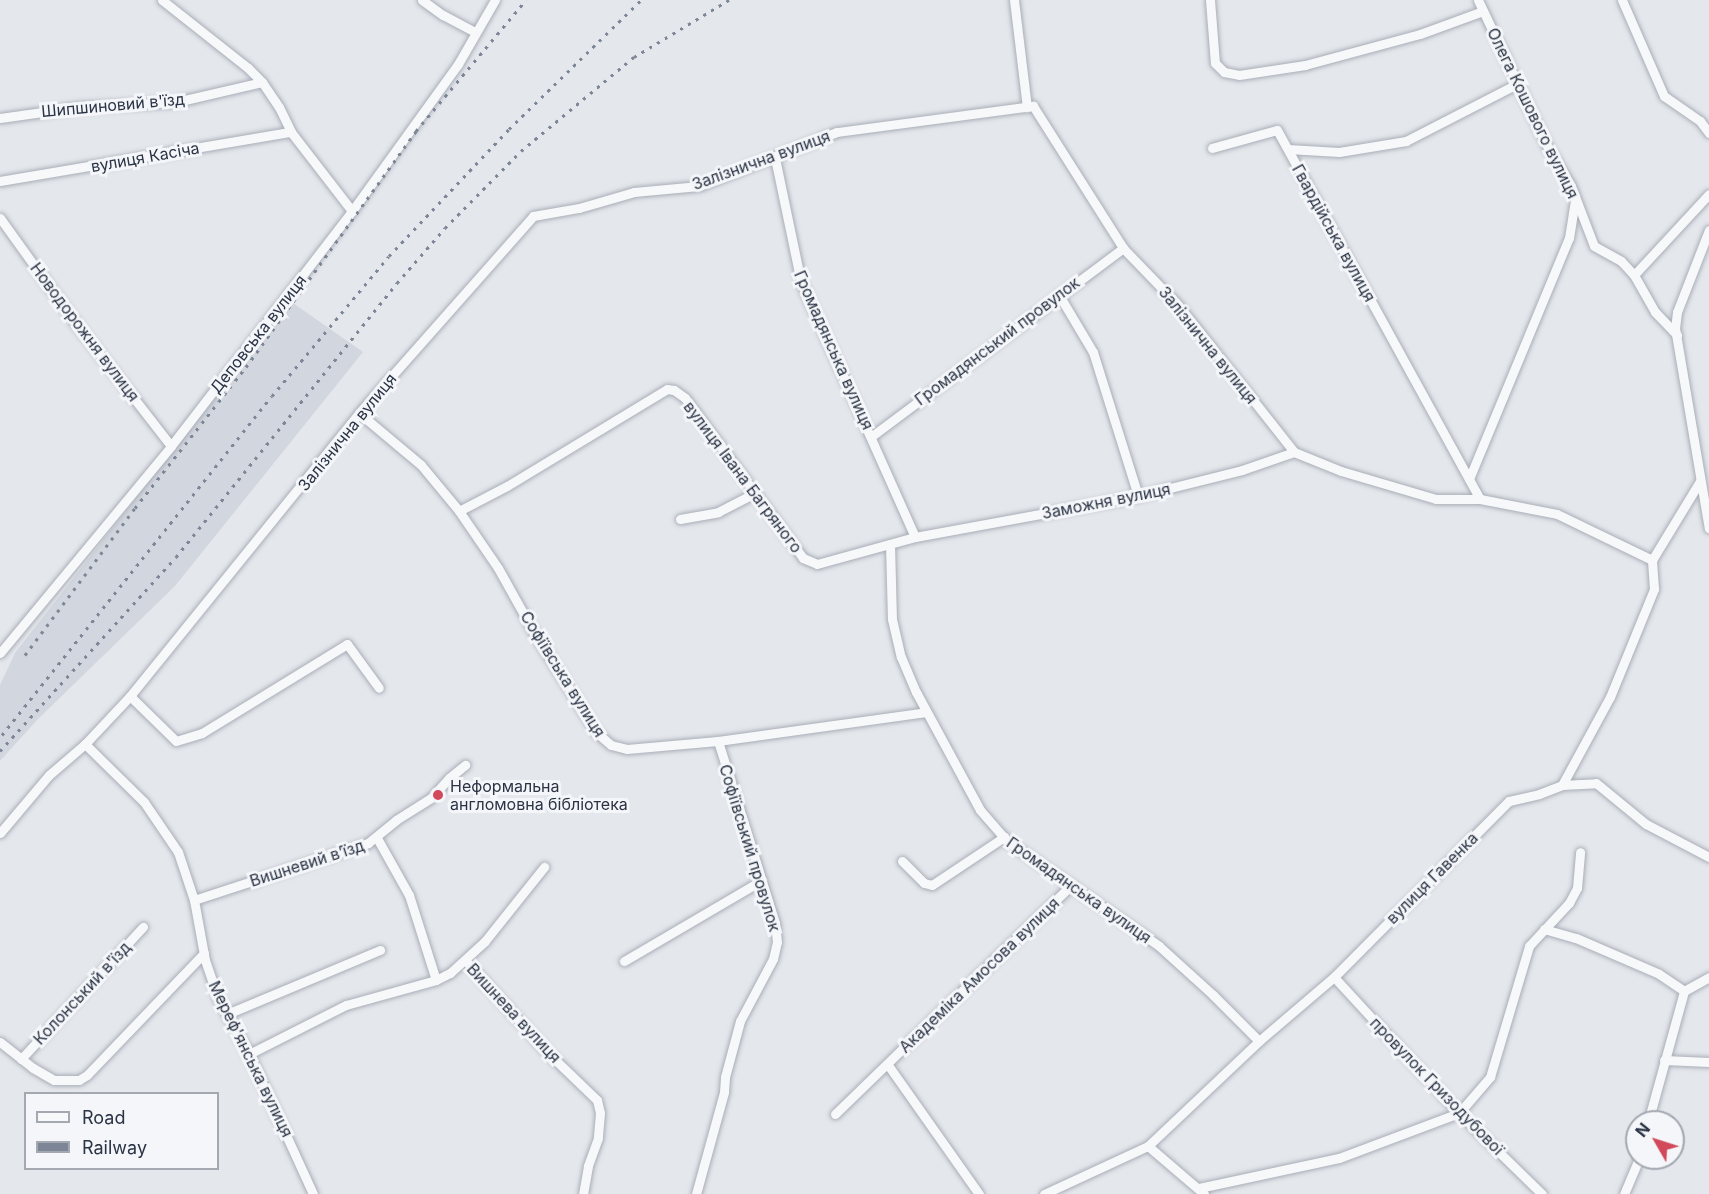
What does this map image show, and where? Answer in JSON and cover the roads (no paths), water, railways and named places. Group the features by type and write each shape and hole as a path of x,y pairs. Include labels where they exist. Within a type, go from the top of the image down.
{"street":[{"path":"162,0 248,68 262,82 279,107 291,132 352,211"},
{"path":"422,0 443,15 475,32"},
{"name":"Деповська вулиця","path":"0,653 171,446 352,211 458,64 495,0"},
{"path":"1014,0 1027,107"},
{"path":"1210,0 1215,63 1224,72 1239,75 1305,65 1420,34 1484,11"},
{"name":"Олега Кошового вулиця","path":"1478,0 1575,198 1594,246 1621,261 1634,275 1655,312 1677,335"},
{"path":"1622,0 1664,96 1700,121 1709,133"},
{"name":"Шипшиновий в'їзд","path":"0,118 78,107 176,102 262,82"},
{"name":"Гвардійська вулиця","path":"1288,149 1339,152 1406,141 1518,84"},
{"name":"Залізнична вулиця","path":"0,833 49,775 85,744 130,696 359,413 532,216 579,208 634,192 699,186 837,132 1033,106 1123,248 1178,305 1294,452"},
{"path":"1212,148 1277,130 1288,149"},
{"name":"вулиця Касіча","path":"0,181 291,132"},
{"name":"Гвардійська вулиця","path":"1288,149 1480,499"},
{"name":"Громадянська вулиця","path":"775,158 801,282 872,436 915,537"},
{"path":"1634,275 1709,194"},
{"path":"1469,479 1569,238 1575,198"},
{"name":"Новодорожня вулиця","path":"0,218 75,321 171,446"},
{"path":"1709,230 1677,312 1677,335 1709,528"},
{"name":"Громадянський провулок","path":"872,436 1123,248"},
{"path":"1059,295 1093,352 1138,496"},
{"name":"вулиця Івана Багряного","path":"459,511 507,486 667,389 674,390 685,398 803,558 812,563 822,563 915,537"},
{"name":"Софіївська вулиця","path":"359,413 421,465 459,511 498,568 533,631 596,732 605,741 627,749 718,741 926,712"},
{"path":"1294,452 1341,471 1436,500 1480,499 1557,514 1652,560"},
{"name":"Заможня вулиця","path":"915,537 1138,496 1242,470 1294,452"},
{"path":"1562,784 1610,697 1654,589 1652,560 1700,481"},
{"path":"680,519 718,512 755,494"},
{"name":"Громадянська вулиця","path":"891,544 892,619 907,674 980,810 1004,837 1159,946 1259,1041"},
{"path":"130,696 176,741 202,733 346,644 379,688"},
{"name":"Софіївський провулок","path":"696,1194 724,1092 725,1077 740,1021 776,950 778,933 718,741"},
{"name":"Мереф'янська вулиця","path":"85,744 144,802 178,852 194,900 204,953 218,998 249,1054 314,1194"},
{"name":"Вишневий в’їзд","path":"194,900 368,843 377,838 396,820 431,798 449,778 465,765"},
{"path":"1562,784 1596,783 1646,824 1709,857"},
{"name":"вулиця Гавенка","path":"1044,1194 1148,1146 1259,1041 1334,977 1509,801 1539,794 1562,784"},
{"path":"902,861 924,883 932,885 1004,837"},
{"path":"377,838 409,895 436,980"},
{"path":"1148,1146 1202,1191 1339,1158 1459,1113 1490,1077 1529,946 1569,903 1577,888 1580,852"},
{"path":"249,1054 346,1005 436,980 465,960 491,933 544,867"},
{"path":"624,961 762,880"},
{"name":"Академіка Амосова вулиця","path":"835,1114 1071,885"},
{"name":"Колонський в'їзд","path":"21,1059 143,927"},
{"path":"1544,929 1576,938 1659,974 1684,991"},
{"path":"227,1014 380,950"},
{"path":"0,1042 21,1059 54,1080 79,1080 87,1075 204,953"},
{"name":"Вишнева вулиця","path":"465,960 546,1051 597,1100 598,1138 588,1166 583,1194"},
{"name":"провулок Гризодубової","path":"1334,977 1459,1113 1542,1194"},
{"path":"1651,1110 1684,991 1709,977"},
{"path":"1664,1060 1709,1062"},
{"name":"Академіка Амосова вулиця","path":"888,1065 979,1194"},
{"path":"1624,1194 1634,1170"}],"railway":[{"path":"25,655 135,508 246,367 416,131 526,0"},
{"path":"2,735 272,396 389,256 509,129 641,0"},
{"path":"0,751 176,557 397,283 445,228 521,151 634,57 729,0"}],"place":[{"name":"Неформальна англомовна бібліотека","path":"438,795"}]}
